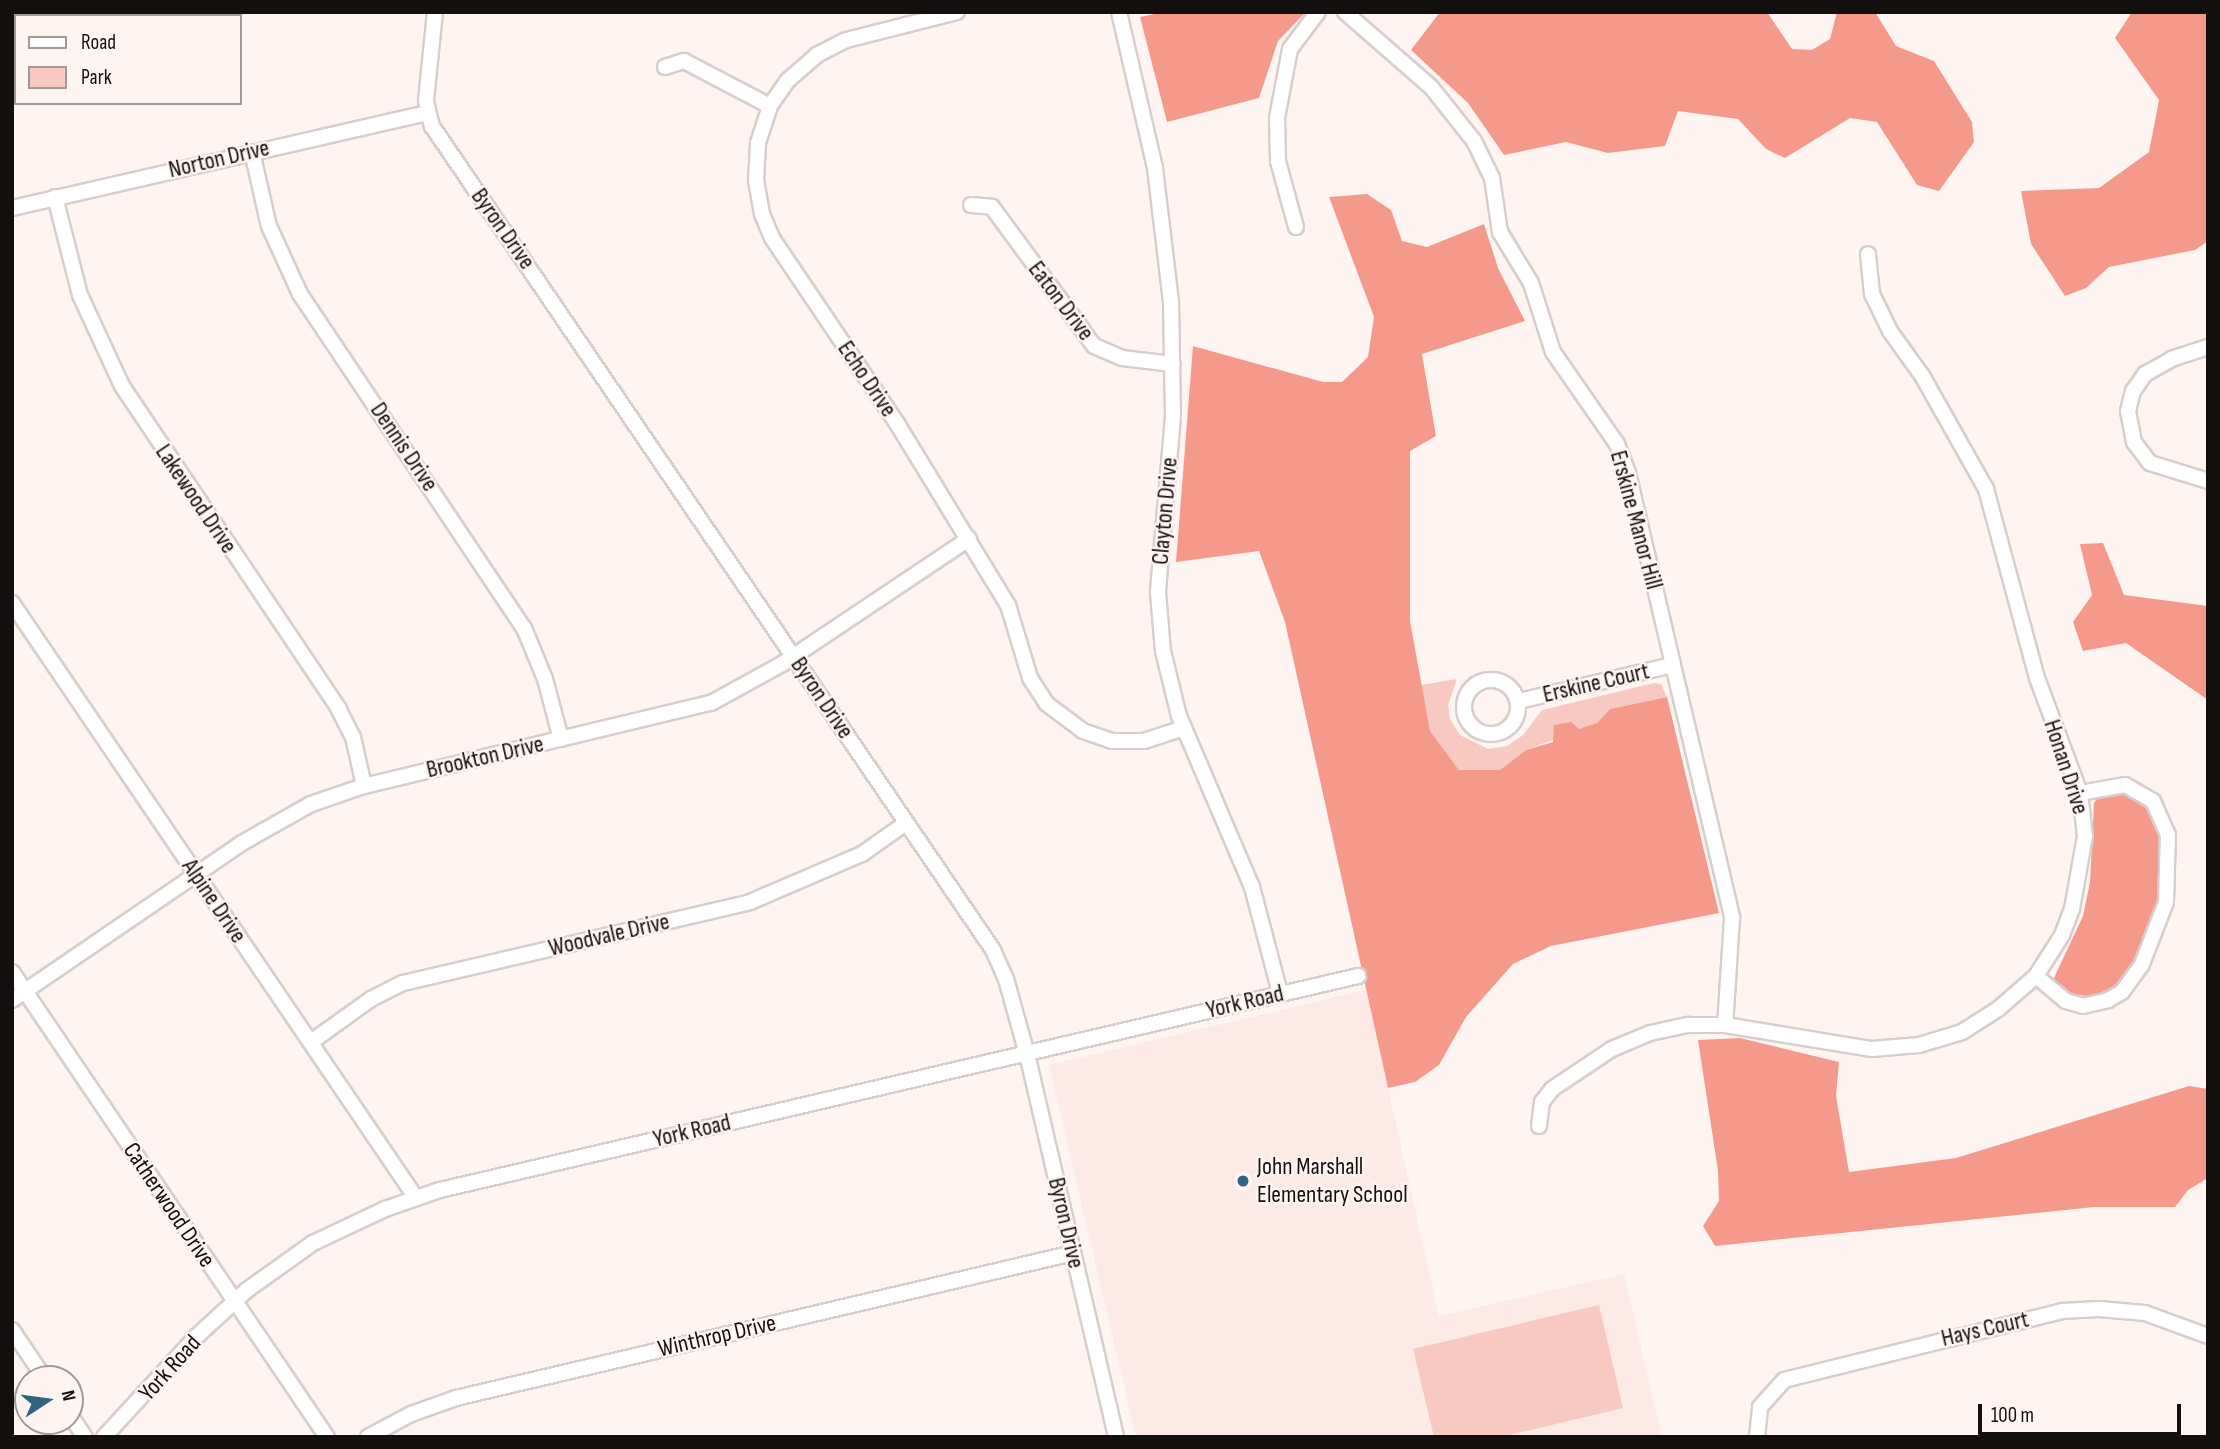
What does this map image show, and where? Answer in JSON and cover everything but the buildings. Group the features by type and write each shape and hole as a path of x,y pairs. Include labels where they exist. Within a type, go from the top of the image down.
{"street":[{"path":"427,113 435,12"},
{"name":"Echo Drive","path":"957,12 863,34 831,46 788,80 770,106 758,144 756,180 772,238 969,539 1016,623 1030,678 1060,717 1096,737 1123,742 1144,741 1184,728"},
{"name":"Clayton Drive","path":"1119,12 1154,168 1170,290 1173,364 1159,606 1167,676 1184,728 1252,887 1280,993"},
{"path":"1296,227 1278,161 1277,118 1290,49 1318,12"},
{"name":"Erskine Manor Hill","path":"1345,12 1431,87 1484,158 1492,178 1500,232 1531,283 1553,352 1617,444 1628,473 1732,918 1725,1025"},
{"path":"665,67 684,61 770,106"},
{"name":"Norton Drive","path":"12,208 427,113"},
{"name":"Byron Drive","path":"427,113 993,950 1010,992 1027,1054 1116,1437"},
{"name":"Dennis Drive","path":"252,152 270,226 294,283 524,628 545,679 561,739"},
{"name":"Lakewood Drive","path":"55,197 80,295 121,387 338,708 353,737 364,786"},
{"name":"Eaton Drive","path":"971,205 992,207 1094,345 1122,358 1173,364"},
{"name":"Honan Drive","path":"1539,1126 1542,1102 1552,1089 1623,1042 1689,1025 1725,1025 1858,1048 1909,1046 1962,1031 1998,1009 2036,976 2062,935 2080,885 2085,836 2080,793 2037,678 1986,489 1923,377 1890,331 1872,294 1868,254"},
{"path":"2208,347 2155,367 2146,374 2129,403 2134,442 2150,463 2208,481"},
{"name":"Brookton Drive","path":"12,1000 284,817 364,786 710,703 794,656 969,539"},
{"name":"Alpine Drive","path":"12,603 17,622 197,875 416,1198"},
{"name":"Erskine Court","path":"1519,701 1673,665"},
{"path":"2036,976 2066,1001 2083,1006 2108,1000 2122,992 2142,964 2166,902 2168,835 2153,801 2125,785 2080,793"},
{"name":"Woodvale Drive","path":"311,1042 371,999 403,984 750,902 862,855 906,823"},
{"name":"Catherwood Drive","path":"12,972 327,1437"},
{"name":"York Road","path":"104,1437 234,1301 313,1243 416,1198 1358,976"},
{"name":"Winthrop Drive","path":"368,1437 411,1414 456,1398 1073,1253"},
{"name":"Hays Court","path":"1757,1437 1755,1419 1767,1395 1798,1375 2062,1311 2099,1309 2145,1313 2208,1336"},
{"path":"12,1331 35,1365"}],"shaded area":[{"path":"1164,12 1306,12 1278,41 1259,98 1167,122 1140,17"},
{"path":"1440,12 1767,12 1792,49 1812,50 1830,39 1837,12 1875,12 1896,46 1934,61 1972,122 1974,142 1939,191 1917,185 1877,122 1850,118 1785,158 1766,149 1738,119 1678,111 1665,146 1608,153 1566,142 1504,155 1468,103 1411,50"},
{"path":"2132,12 2208,12 2208,241 2195,250 2109,267 2086,288 2065,296 2031,244 2021,191 2099,188 2149,152 2159,100 2115,38"},
{"path":"1367,194 1391,210 1402,241 1427,247 1484,224 1498,268 1525,321 1422,354 1436,436 1410,451 1410,621 1430,731 1459,770 1500,770 1526,750 1553,742 1554,725 1571,722 1579,729 1597,723 1610,709 1667,697 1719,913 1551,946 1513,964 1466,1017 1439,1065 1415,1082 1388,1088 1285,622 1259,551 1176,562 1193,346 1323,382 1342,382 1368,357 1374,317 1329,197"},
{"path":"2103,543 2124,595 2208,606 2208,700 2126,643 2083,651 2073,622 2092,595 2080,544"},
{"path":"2127,792 2151,810 2159,828 2163,866 2154,918 2138,959 2117,985 2092,997 2074,994 2059,989 2053,980 2083,916 2090,882 2094,803 2099,796"},
{"name":"John Marshall Elementary School","path":"1366,990 1439,1316 1624,1274 1662,1437 1136,1437 1049,1065"},
{"path":"1740,1038 1839,1062 1836,1096 1849,1172 1956,1158 2189,1086 2208,1089 2208,1178 2188,1190 2175,1207 2094,1207 1715,1246 1703,1226 1719,1201 1718,1171 1698,1040"}],"green space":[{"path":"1457,679 1448,705 1450,719 1460,735 1488,749 1507,746 1523,735 1542,710 1654,683 1661,684 1667,697 1610,709 1597,723 1526,750 1500,770 1459,770 1430,731 1421,685"},
{"path":"1599,1305 1623,1408 1501,1437 1434,1437 1413,1349"}],"place":[{"name":"John Marshall Elementary School","path":"1243,1181"}]}
